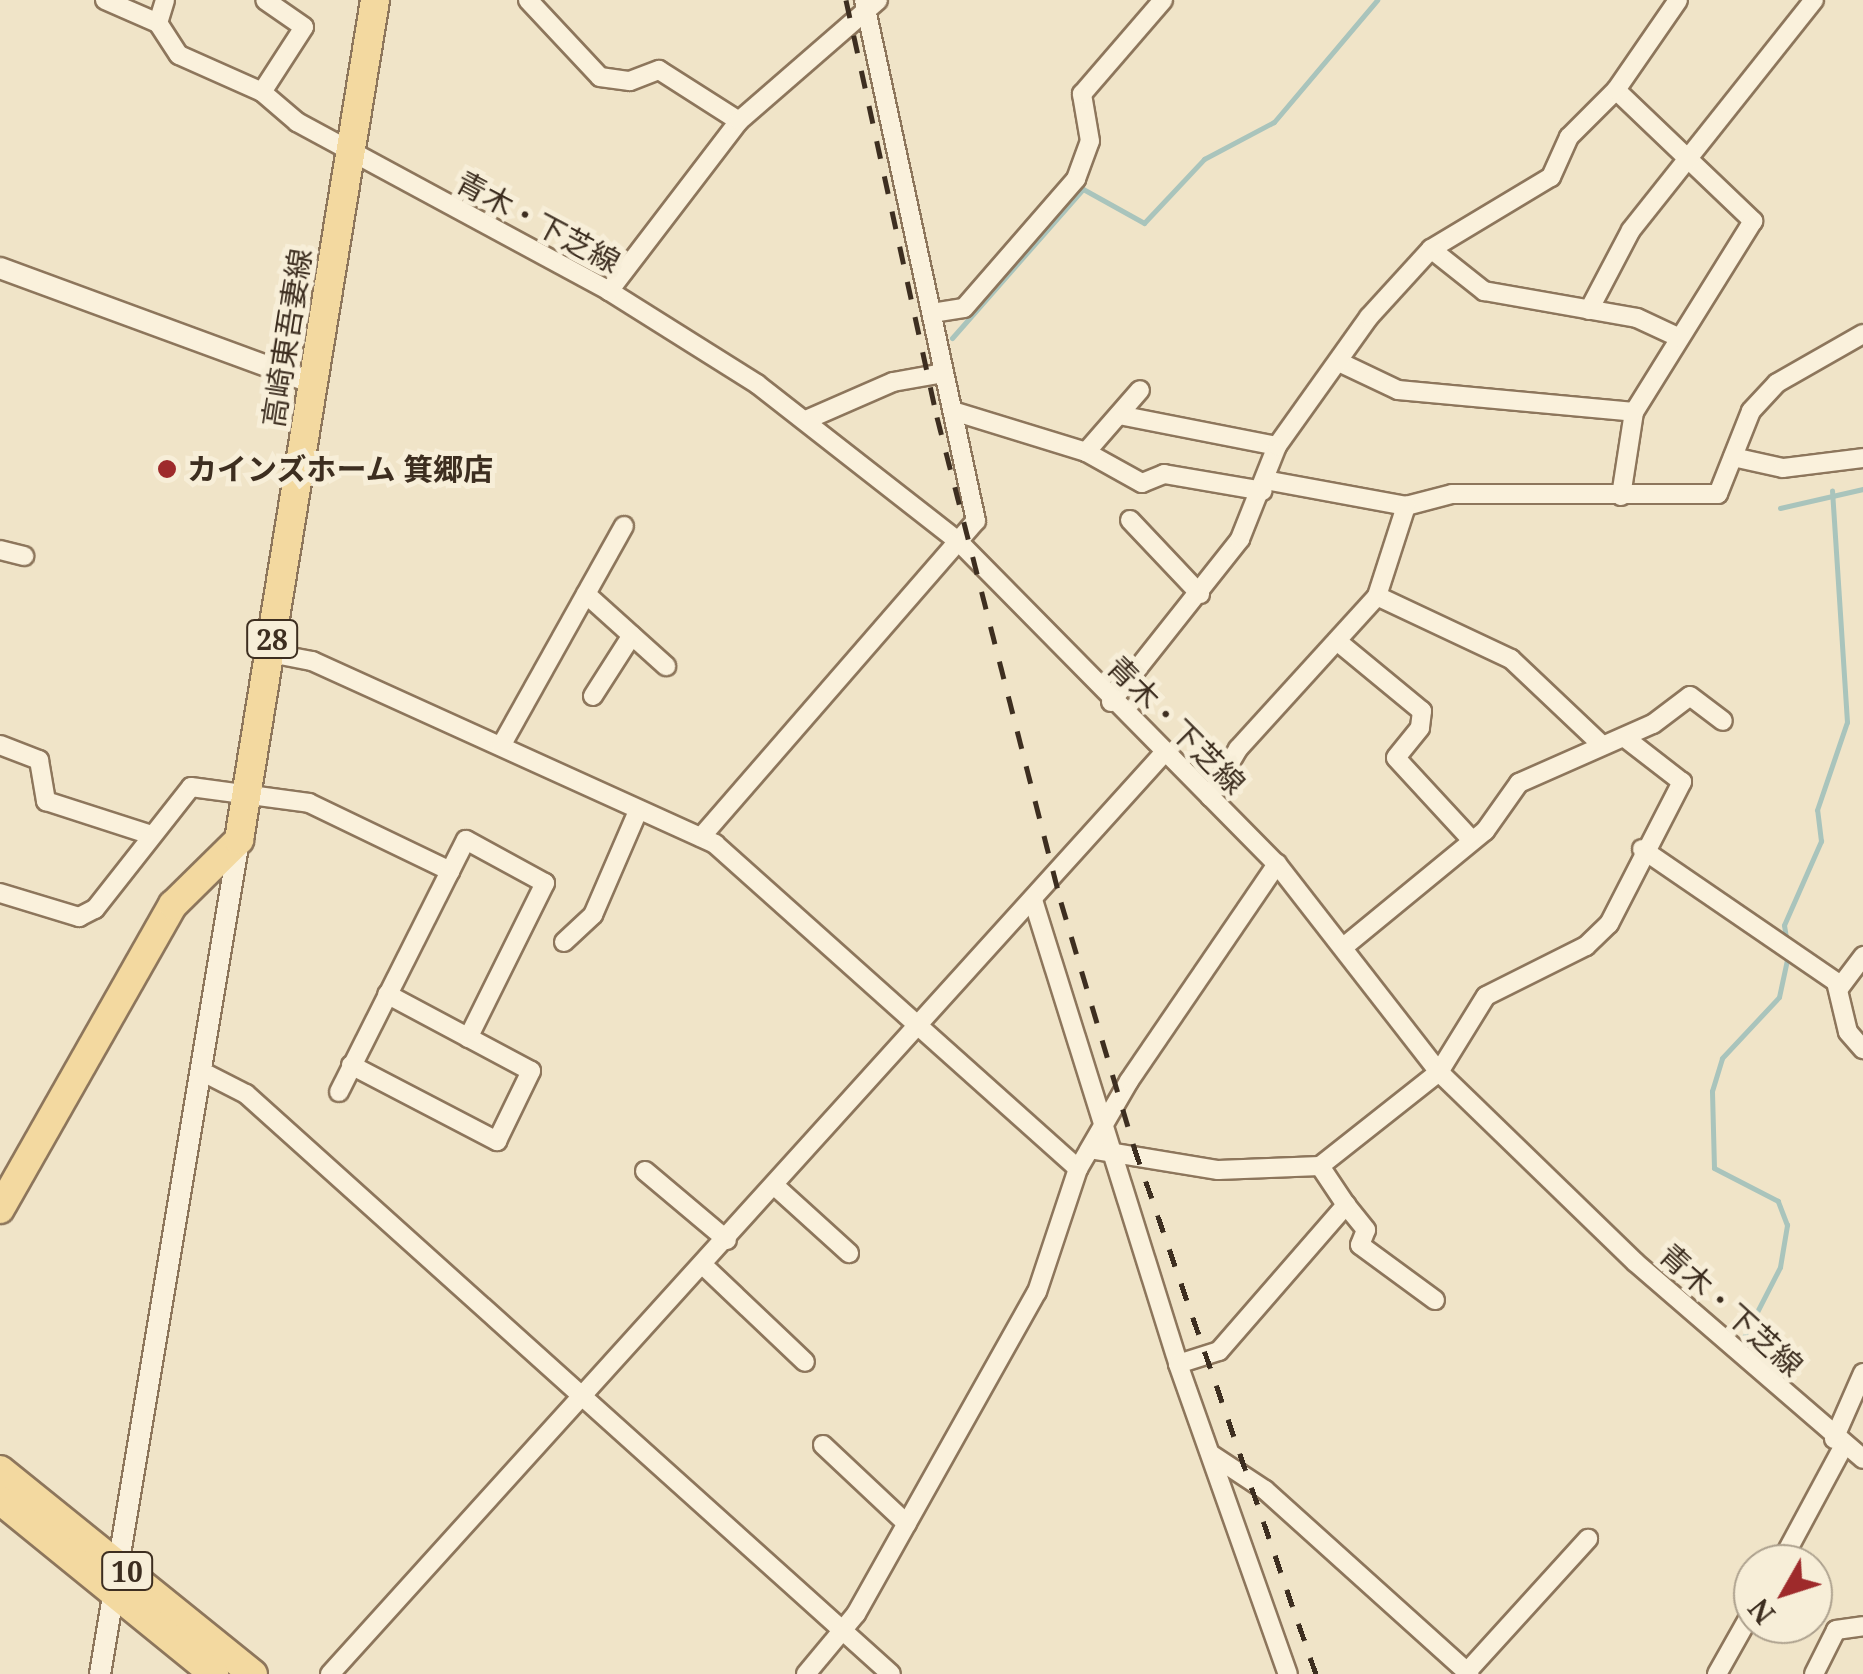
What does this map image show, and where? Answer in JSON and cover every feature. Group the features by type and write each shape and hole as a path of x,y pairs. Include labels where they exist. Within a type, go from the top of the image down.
{"main road":[{"name":"高崎東吾妻線","path":"239,840 374,0"},
{"path":"0,1210 173,905 239,840"},
{"name":"10","path":"0,1470 252,1674"},
{"name":"10","path":"0,1500 214,1674"}],"street":[{"path":"105,0 158,23 165,0"},
{"path":"262,92 304,27 264,0"},
{"path":"528,0 600,77 630,81 659,70 739,120"},
{"path":"932,313 964,308 1076,179 1090,141 1082,94 1163,0"},
{"path":"1111,702 1200,594 1264,486 1277,446 1339,362 1431,249 1534,193 1569,137 1616,90 1678,0"},
{"path":"1590,310 1631,230 1814,0"},
{"path":"609,291 739,120 869,3"},
{"path":"701,837 976,521 869,3"},
{"name":"青木・下芝線","path":"158,23 179,55 262,92 350,152 609,291 806,420 959,542 1111,702 1277,864 1346,945 1439,1072 1839,1443 1863,1458"},
{"path":"1616,90 1750,212 1754,230 1634,412 1621,496"},
{"path":"1431,249 1484,292 1590,310 1680,338"},
{"path":"0,268 312,383"},
{"path":"952,411 1086,452 1142,483 1164,474 1406,506 1452,494 1621,496 1724,492 1751,411 1777,383 1863,334"},
{"path":"1339,362 1398,390 1634,412"},
{"path":"806,420 893,382 944,373"},
{"path":"1086,452 1140,390"},
{"path":"1119,415 1277,446"},
{"path":"1734,458 1782,468 1863,458"},
{"path":"1210,798 1238,749 1377,596 1406,506"},
{"path":"1130,520 1200,594"},
{"path":"501,746 624,526"},
{"path":"0,550 24,556"},
{"path":"586,594 666,666"},
{"path":"1377,596 1511,659 1601,744"},
{"path":"592,696 632,635"},
{"path":"1338,641 1422,711 1420,728 1396,758 1469,837"},
{"path":"270,653 312,661 701,837 917,1023 1078,1169"},
{"path":"1346,945 1469,837 1485,832 1519,783 1601,744 1625,738 1690,696 1722,721"},
{"path":"1090,1149 1112,1159 1218,1170 1320,1166 1439,1072 1486,996 1600,935 1642,849 1682,782 1625,738"},
{"path":"0,745 39,760 46,801 148,834"},
{"path":"330,1674 585,1398 917,1023 1163,754"},
{"path":"0,893 79,917 192,787 309,803 450,870"},
{"path":"564,942 593,916 638,811"},
{"path":"100,1674 239,840"},
{"path":"339,1092 466,840 545,883 468,1038"},
{"path":"1642,849 1840,987 1848,1032 1863,1048"},
{"path":"806,1674 843,1631 1038,1292 1078,1169 1277,864"},
{"path":"1033,900 1178,1364 1288,1674"},
{"path":"1840,987 1863,956"},
{"path":"352,1065 497,1141 531,1071 387,994"},
{"path":"202,1072 246,1094 891,1674"},
{"path":"1320,1166 1366,1230 1360,1246 1435,1300"},
{"path":"645,1171 727,1240"},
{"path":"775,1186 850,1253"},
{"path":"1178,1364 1219,1351 1346,1206"},
{"path":"704,1266 805,1362"},
{"path":"1790,1544 1839,1443 1863,1372"},
{"path":"824,1445 907,1524"},
{"path":"1211,1454 1265,1490 1467,1673 1588,1538"},
{"path":"1814,1674 1836,1630 1863,1626"},
{"path":"1717,1674 1734,1644"}],"waterway":[{"path":"952,338 1083,189 1144,223 1204,159 1274,122 1377,0"},
{"path":"1780,508 1863,489"},
{"path":"1787,944 1784,925 1821,841 1817,810 1847,722 1832,490"},
{"path":"1741,1343 1780,1267 1787,1225 1778,1201 1714,1168 1712,1091 1722,1058 1779,997 1788,955"}],"railway":[{"path":"846,0 937,417 1061,902 1134,1147 1316,1674"}],"place":[{"name":"カインズホーム 箕郷店","path":"167,469"}]}
